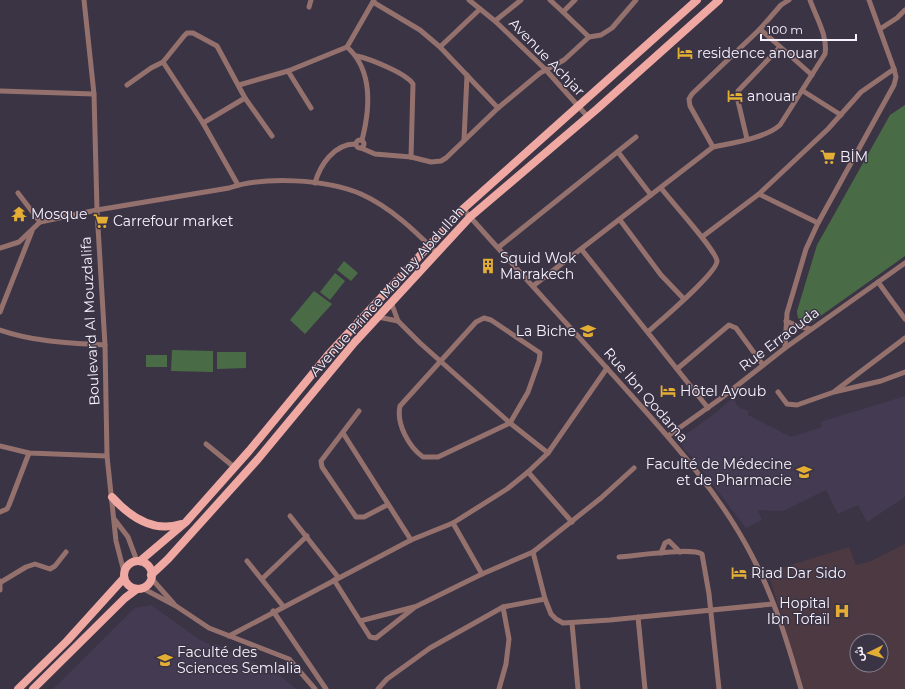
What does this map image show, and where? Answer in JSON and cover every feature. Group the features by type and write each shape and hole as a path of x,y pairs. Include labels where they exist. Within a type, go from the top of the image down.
{"main road":[{"name":"Avenue Prince Moulay Abdullah","path":"138,561 186,522 333,350 463,209 697,0"},
{"name":"Avenue Prince Moulay Abdullah","path":"151,577 258,459 354,343 436,252 470,217 588,117 718,0"},
{"path":"112,497 126,513 148,524 175,526 186,522"},
{"path":"18,689 67,641 124,575 128,564 138,561 147,564 151,577 148,584 139,588 125,598 33,689"},
{"path":"124,575 129,585 139,588"}],"street":[{"name":"Boulevard Al Mouzdalifa","path":"84,0 94,94 97,210 105,345 107,456 118,552 124,575"},
{"path":"309,7 311,0"},
{"name":"Avenue Achjar","path":"469,0 495,21 545,69 588,117"},
{"path":"495,21 522,0"},
{"path":"550,0 589,37"},
{"path":"563,12 575,0"},
{"path":"315,183 322,164 326,159 348,144 356,144 358,147 375,154 411,158 430,162 441,161 446,158 498,108 545,69 558,65 589,37 607,32 636,0"},
{"path":"713,147 690,106 689,99 692,94 760,28 781,5 789,0"},
{"path":"533,286 582,250 651,194 713,147 747,139 775,130 803,91 825,54 826,47 810,0"},
{"path":"785,348 786,320 806,249 818,223 889,98 896,77 869,0"},
{"path":"239,86 288,71 347,47 373,1 420,30 440,47 498,108"},
{"path":"440,47 480,9"},
{"path":"880,29 898,18 905,10"},
{"path":"760,28 812,75"},
{"path":"127,85 151,68 163,62 187,33 193,33 217,46 245,98 272,136"},
{"path":"747,139 738,101 738,91 780,46"},
{"path":"347,47 357,56 374,61 407,78 413,84 411,158"},
{"path":"357,56 367,85 365,129 362,140 364,144 362,148"},
{"path":"163,62 203,123 238,185"},
{"path":"702,237 759,194 841,115 862,92 894,69"},
{"path":"288,71 311,108"},
{"path":"464,140 467,75"},
{"path":"0,91 94,94"},
{"path":"803,91 841,115"},
{"path":"203,123 245,98"},
{"path":"499,247 636,137"},
{"path":"356,144 358,140 362,140"},
{"path":"618,152 651,194"},
{"path":"0,248 19,242 40,222 97,210 228,188 238,185 290,181 315,183 361,194 387,210 420,234 436,252"},
{"path":"649,331 684,300 716,266 715,256 702,237 660,188"},
{"path":"18,193 40,222"},
{"path":"759,194 818,223"},
{"name":"Rue Ibn Qodama","path":"463,209 499,247 668,436 711,493 752,555 792,656 801,689"},
{"path":"620,220 661,275 684,300"},
{"path":"0,312 34,227"},
{"path":"582,250 649,331 708,408"},
{"name":"Rue Erraouda","path":"668,436 708,408 811,329 905,263"},
{"path":"878,282 905,319"},
{"path":"391,302 398,321 439,361 510,423 548,453"},
{"path":"378,317 398,321"},
{"path":"484,318 491,320 540,353 539,361 528,392 510,423 438,457 423,457 412,447 400,418 400,406 439,361 476,322 484,318"},
{"path":"786,320 800,327 811,329"},
{"path":"677,369 728,325 736,328 763,365"},
{"path":"0,330 48,342 105,345"},
{"path":"834,392 905,338"},
{"path":"229,636 273,611 411,540 453,523 507,489 548,453 607,368"},
{"path":"778,392 787,404 797,406 834,392 882,381 905,372"},
{"path":"359,410 343,433 323,457 322,467 356,517 364,517 387,505"},
{"path":"343,433 387,505 411,540"},
{"path":"206,444 234,467"},
{"path":"0,446 29,453 107,456"},
{"path":"0,512 4,511 9,505 29,453"},
{"path":"360,621 415,607 482,574 533,552 572,522 634,468"},
{"path":"528,472 572,522"},
{"path":"290,516 307,536 336,579 370,637 376,638 415,607"},
{"name":"Boulevard Al Mouzdalifa","path":"115,520 128,537 138,561"},
{"path":"453,523 482,574"},
{"path":"262,579 307,536"},
{"path":"661,553 665,542 669,542 680,552"},
{"path":"0,590 0,581 34,564 50,569 55,566 66,552"},
{"path":"533,552 545,599 551,614 563,623 772,604"},
{"path":"619,557 680,552 697,552 702,554 711,610 719,689"},
{"path":"247,560 283,606"},
{"path":"151,577 176,606"},
{"path":"139,588 176,606 209,628 288,659 315,689"},
{"path":"378,689 387,679 430,648 503,607 545,599"},
{"path":"499,689 506,664 509,639 503,607"},
{"path":"273,611 326,689"},
{"path":"638,617 645,689"},
{"path":"572,623 578,689"}],"shaded area":[{"name":"Faculté de Médecine et de Pharmacie","path":"905,396 905,497 867,522 858,505 838,514 826,490 783,511 758,510 762,520 746,528 683,448 682,444 682,438 718,411 733,397 738,407 749,411 748,415 791,437 822,427 820,422"},
{"name":"Hopital Ibn Tofaïl","path":"905,544 905,689 804,689 768,572 849,547 856,565 871,561"},
{"name":"Faculté des Sciences Semlalia","path":"151,605 200,640 212,646 216,644 278,674 296,689 53,689 135,608"}],"green space":[{"path":"905,105 905,256 812,322 805,324 799,320 797,311 817,245 890,115"},
{"path":"344,261 358,273 351,281 337,270"},
{"path":"335,273 345,281 330,300 320,292"},
{"path":"314,291 332,304 305,334 290,320"},
{"path":"172,350 213,351 213,372 171,371"},
{"path":"217,352 246,352 246,368 217,369"},
{"path":"146,355 167,355 167,367 146,367"}],"place":[{"name":"residence anouar","path":"685,53"},
{"name":"anouar","path":"735,96"},
{"name":"BİM","path":"828,157"},
{"name":"Mosque","path":"19,214"},
{"name":"Carrefour market","path":"101,221"},
{"name":"Squid Wok Marrakech","path":"488,266"},
{"name":"La Biche","path":"588,331"},
{"name":"Hôtel Ayoub","path":"668,391"},
{"name":"Faculté de Médecine et de Pharmacie","path":"804,472"},
{"name":"Riad Dar Sido","path":"739,573"},
{"name":"Hopital Ibn Tofaïl","path":"842,611"},
{"name":"Faculté des Sciences Semlalia","path":"165,660"}]}
